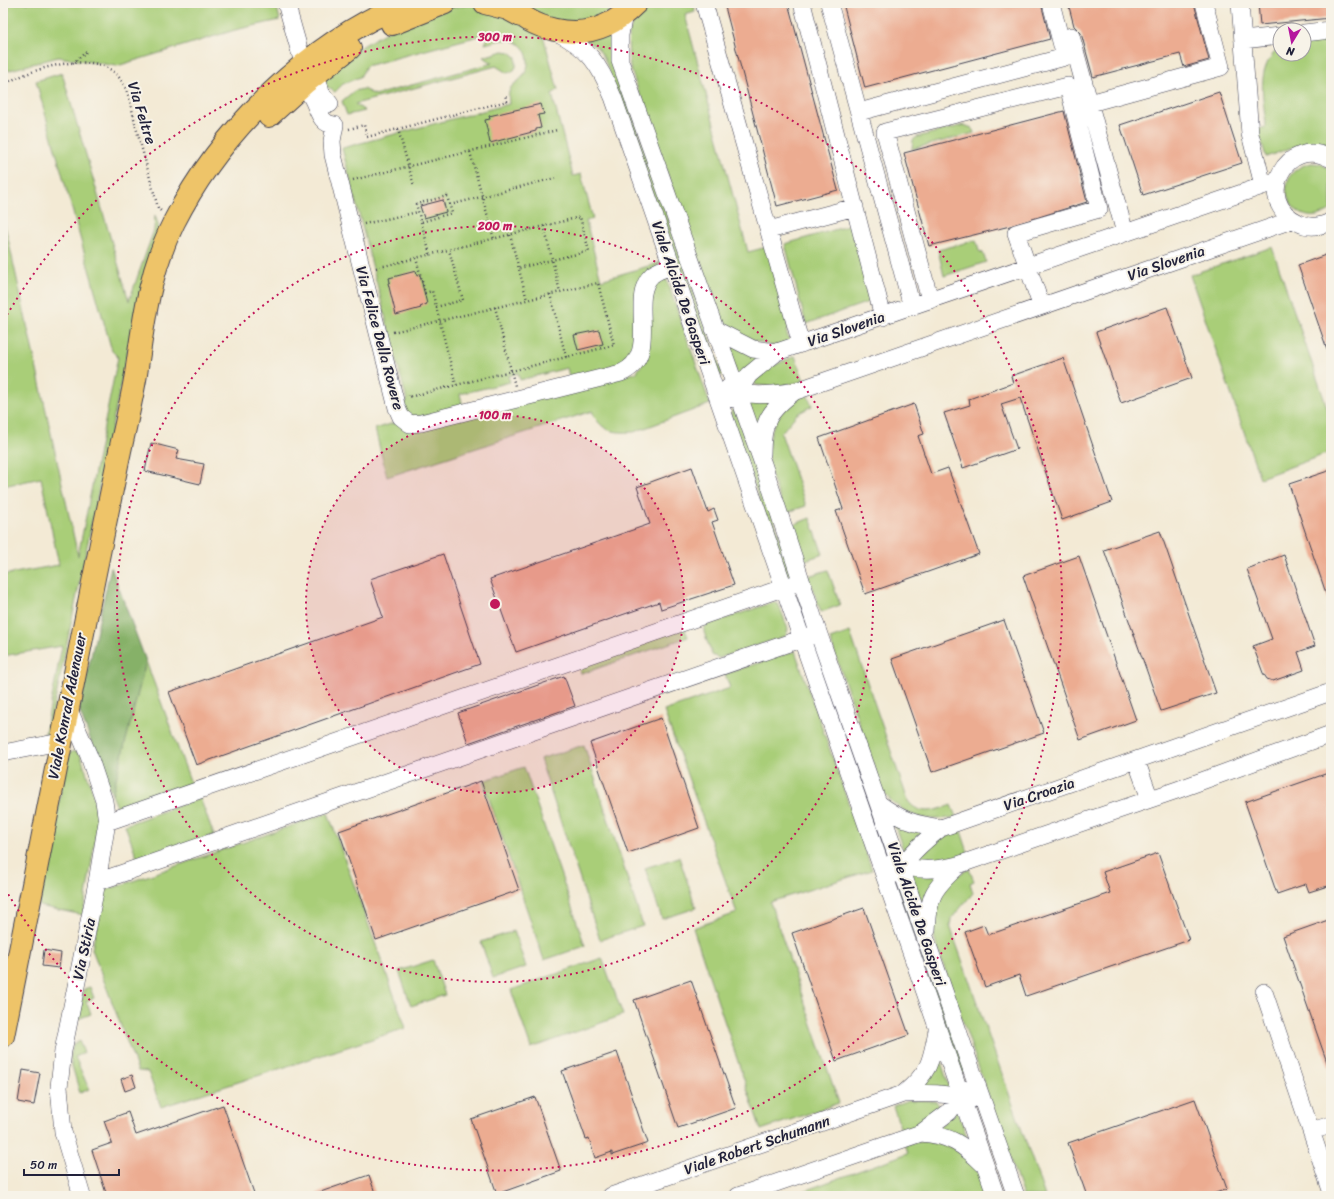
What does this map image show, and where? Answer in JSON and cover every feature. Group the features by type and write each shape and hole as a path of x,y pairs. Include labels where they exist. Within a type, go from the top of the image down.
{"main road":[{"name":"Viale Konrad Adenauer","path":"3,1036 67,705 135,377 144,308 151,283 172,225 188,195 226,143 266,99 310,68 378,15 407,3"},
{"name":"Viale Konrad Adenauer","path":"135,377 172,263 184,236 198,209 226,166 254,131 301,87 310,68 395,22 445,3"},
{"path":"485,3 508,9 534,22 564,32 585,31 606,25 630,9"},
{"path":"510,3 534,22"}],"street":[{"path":"286,3 310,68 321,93 330,104"},
{"path":"704,3 801,344"},
{"path":"802,3 883,316"},
{"path":"829,3 912,307"},
{"path":"859,112 1065,57 1051,3"},
{"path":"1062,3 1125,233"},
{"path":"1090,103 1221,68 1204,3"},
{"path":"1240,3 1250,134 1270,183 1276,192 1278,203 1292,220 1303,225 1315,226 1331,221"},
{"name":"Viale Alcide De Gasperi","path":"630,9 620,35 620,62 737,392 818,632 1016,1196"},
{"name":"Viale Alcide De Gasperi","path":"534,22 571,39 584,48 603,72 613,97 960,1098 996,1196"},
{"path":"1312,32 1331,30"},
{"path":"1242,40 1272,37"},
{"path":"930,300 885,132 1068,86 1099,209 1016,233 1041,305"},
{"path":"301,87 311,93 322,119 328,124 341,127"},
{"name":"Via Felice Della Rovere","path":"341,127 332,141 333,155 397,408 401,417 410,424 421,423 621,373 630,368 636,363 641,351 646,285 654,274 672,266"},
{"path":"1270,183 1290,160 1301,155 1313,153 1331,158"},
{"name":"Via Slovenia","path":"724,416 737,392 749,375 777,352 912,307 1270,183"},
{"path":"769,230 855,207"},
{"name":"Via Slovenia","path":"709,375 737,392 776,394 796,391 1041,305 1292,220"},
{"name":"Via Slovenia","path":"714,329 753,349 777,352"},
{"name":"Via Slovenia","path":"762,464 762,433 767,421 774,410 796,391"},
{"path":"107,822 801,582"},
{"path":"97,882 802,639 818,632"},
{"name":"Via Croazia","path":"889,891 901,866 926,839 941,828 1331,692"},
{"name":"Via Stiria","path":"67,705 89,756 104,801 107,822 97,882 63,1051 59,1087 63,1132 82,1196"},
{"path":"873,847 901,866 940,870 958,866 1331,734"},
{"path":"3,753 60,742"},
{"path":"1136,760 1150,799"},
{"name":"Via Croazia","path":"878,803 895,815 916,825 941,828"},
{"path":"926,940 928,908 932,896 937,885 958,866"},
{"path":"1264,992 1331,1190"},
{"name":"Viale Robert Schumann","path":"611,1196 903,1094 919,1082 926,1070 931,1058 937,1028"},
{"path":"738,1196 921,1133 949,1112 960,1098 970,1068"},
{"name":"Viale Robert Schumann","path":"903,1094 940,1093 960,1098 974,1104 987,1114"},
{"path":"1312,1132 1331,1125"},
{"path":"921,1133 950,1138 971,1152 986,1166"}],"path":[{"path":"72,63 86,52"},
{"name":"Via Feltre","path":"3,85 24,74 72,63 86,63 107,68 115,73 121,80 126,90 158,208 172,225"},
{"path":"341,127 364,125 367,137 507,101 505,95"},
{"path":"398,129 414,186"},
{"path":"350,181 557,130"},
{"path":"470,152 494,239"},
{"path":"450,205 555,178"},
{"path":"421,222 452,213 447,196 416,204 418,212 430,254"},
{"path":"361,224 418,212"},
{"path":"373,268 580,218 589,251 519,268"},
{"path":"544,226 560,292"},
{"path":"510,235 527,300"},
{"path":"436,307 462,300 449,250"},
{"path":"416,258 425,293 432,291 456,385"},
{"path":"395,339 393,332 598,283 614,344 409,397 408,390"},
{"path":"550,294 566,357"},
{"path":"495,307 514,381"}],"green space":[{"path":"3,3 276,3 280,20 235,30 117,66 58,57 3,72"},
{"path":"521,3 621,3 605,14 596,18 586,21 567,23 544,18"},
{"path":"652,3 694,3 695,12 685,15 748,252 767,247 790,329 786,331 790,343 772,346 734,335 722,323 714,308 630,67 628,43 630,31 635,21"},
{"path":"472,5 496,10 543,35 558,90 552,94 573,176 581,174 593,219 586,221 601,280 662,262 656,267 633,351 625,363 570,380 567,368 520,380 518,373 508,376 510,382 460,394 463,407 422,417 408,415 401,403 407,401 342,148 509,104 509,91 511,87 520,80 528,66 526,52 515,41 510,40 485,44 490,33 366,66 360,77 343,84 335,92 327,87 322,74 338,62 392,29 432,13"},
{"path":"614,28 611,47 614,62 723,376 714,372 605,60 598,48 586,40"},
{"path":"1330,39 1331,149 1323,146 1306,145 1290,148 1266,157 1258,129 1266,127 1262,84 1267,65 1272,56 1272,62 1312,62 1312,40"},
{"path":"503,51 510,52 516,57 516,67 513,71 507,73 496,66 355,104 365,111 347,115 342,101 354,91 363,89 375,95 493,63 483,57"},
{"path":"62,73 129,301 154,230 155,215 161,234 130,339 49,730 44,738 62,646 3,656 3,575 59,565 41,478 3,486 3,216 78,556 118,357 112,351 36,81"},
{"path":"964,125 972,128 974,133 912,149 913,140 917,137"},
{"path":"1312,163 1321,164 1331,170 1331,209 1318,216 1306,215 1296,210 1289,201 1287,190 1289,178 1297,169"},
{"path":"851,225 871,301 806,324 785,244"},
{"path":"976,240 979,251 983,253 986,262 944,276 938,250"},
{"path":"1272,247 1331,419 1331,452 1260,478 1190,275"},
{"path":"665,275 710,404 634,432 608,430 599,423 592,411 387,477 375,429 397,422 636,373 646,359 650,300 657,281"},
{"path":"726,342 762,357 739,381"},
{"path":"795,356 804,381 775,387 756,385 754,383 754,379 766,369"},
{"path":"807,394 812,406 797,414 781,433 806,506 785,513 773,481 770,468 769,441 776,421 781,413 797,399"},
{"path":"745,397 774,400 757,431"},
{"path":"734,406 793,576 788,580 730,416"},
{"path":"810,518 823,554 803,561 791,526"},
{"path":"111,567 146,661 112,795 79,710"},
{"path":"828,570 840,605 821,612 808,576"},
{"path":"774,602 779,605 788,629 786,636 719,658 712,655 704,632 704,628 707,625"},
{"path":"683,625 688,637 581,674 577,662"},
{"path":"850,632 908,801 917,809 928,811 951,805 956,817 935,819 916,816 899,807 883,792 830,639"},
{"path":"795,651 872,870 770,902 839,1103 761,1130 693,928 737,913 664,711 730,688 725,674"},
{"path":"146,661 192,786 119,811 112,795"},
{"path":"584,745 643,926 600,940 540,759"},
{"path":"74,751 80,754 93,792 98,822 83,915 39,906 68,754"},
{"path":"524,767 585,946 544,960 483,781"},
{"path":"200,798 214,835 139,863 125,825"},
{"path":"328,813 406,1028 161,1107 148,1072 138,1071 92,949 104,891"},
{"path":"892,818 925,831 917,837 904,852"},
{"path":"961,831 969,855 935,861 922,860 919,857 936,840"},
{"path":"679,857 696,908 662,919 645,868"},
{"path":"969,869 974,881 970,883 973,893 951,919 950,926 1045,1196 1023,1196 935,941 934,925 936,908 939,899 947,885"},
{"path":"910,870 940,873 922,905"},
{"path":"899,882 965,1068 963,1075 897,888"},
{"path":"514,931 526,967 493,978 481,942"},
{"path":"602,958 623,1015 531,1048 511,990"},
{"path":"433,960 445,995 411,1006 399,971"},
{"path":"90,987 94,998 86,1001 91,1014 78,1019 84,989"},
{"path":"79,1041 84,1053 75,1057 89,1089 80,1093 70,1059 73,1044"},
{"path":"939,1056 950,1089 921,1086"},
{"path":"909,1100 936,1101 940,1107 923,1122 902,1133 893,1106"},
{"path":"957,1109 969,1143 937,1129"},
{"path":"925,1141 954,1148 976,1167 988,1196 790,1196 908,1153 905,1144"}],"building":[{"path":"724,3 788,3 838,190 777,206"},
{"path":"843,3 1041,3 1050,39 865,88"},
{"path":"1068,3 1194,3 1209,60 1184,67 1180,54 1093,77 1081,33 1074,26"},
{"path":"1258,3 1331,3 1331,18 1290,22 1272,22 1272,24 1260,25"},
{"path":"1219,92 1242,163 1143,195 1120,125"},
{"path":"541,104 544,114 538,115 541,128 536,129 536,131 490,143 485,120 490,119 489,116"},
{"path":"1064,111 1087,202 1010,226 929,246 904,153"},
{"path":"443,200 446,212 424,218 420,206"},
{"path":"1331,253 1331,354 1329,355 1298,265"},
{"path":"416,271 417,276 420,275 427,304 420,307 421,308 396,315 388,283 390,282 389,278"},
{"path":"1167,307 1192,378 1121,403 1096,332"},
{"path":"599,330 603,344 578,350 574,335"},
{"path":"1063,358 1112,502 1062,520 1020,398 1001,404 1017,449 963,468 944,413 970,405 969,399 1013,383 1011,376"},
{"path":"914,404 924,434 918,436 931,474 948,468 979,554 865,594 836,511 843,509 819,438"},
{"path":"151,443 179,450 176,459 204,464 200,484 145,471"},
{"path":"692,467 708,512 714,509 718,520 712,522 734,585 661,609 659,602 516,652 490,579 650,524 637,487"},
{"path":"1331,470 1331,601 1329,602 1289,484"},
{"path":"1160,531 1216,693 1161,711 1104,550"},
{"path":"443,554 480,664 196,765 169,692 383,617 370,579"},
{"path":"1284,555 1315,646 1298,652 1304,670 1273,681 1267,679 1263,673 1253,646 1272,639 1247,569"},
{"path":"1079,556 1136,720 1080,740 1023,576"},
{"path":"1004,620 1044,733 932,772 892,659"},
{"path":"564,676 575,706 468,743 458,713"},
{"path":"661,718 699,828 628,853 590,743"},
{"path":"1331,772 1331,885 1309,892 1306,884 1277,894 1245,802"},
{"path":"481,781 519,890 376,940 339,831"},
{"path":"1158,853 1189,940 1026,996 1019,975 985,987 965,932 984,925 988,935 1110,893 1103,872"},
{"path":"864,908 909,1035 836,1061 792,933"},
{"path":"1331,919 1331,1068 1329,1068 1283,936"},
{"path":"44,950 61,953 59,968 42,966"},
{"path":"691,980 736,1108 678,1128 634,1000"},
{"path":"617,1052 648,1143 612,1155 612,1152 595,1158 589,1138 586,1139 562,1071"},
{"path":"23,1070 40,1073 34,1105 18,1102"},
{"path":"132,1075 136,1087 125,1091 121,1079"},
{"path":"535,1097 561,1171 497,1194 471,1119"},
{"path":"1195,1099 1227,1189 1207,1196 1087,1196 1068,1143"},
{"path":"223,1105 255,1196 107,1196 92,1150 112,1143 104,1121 128,1112 136,1135"},
{"path":"369,1175 376,1196 312,1196 312,1195"}]}
